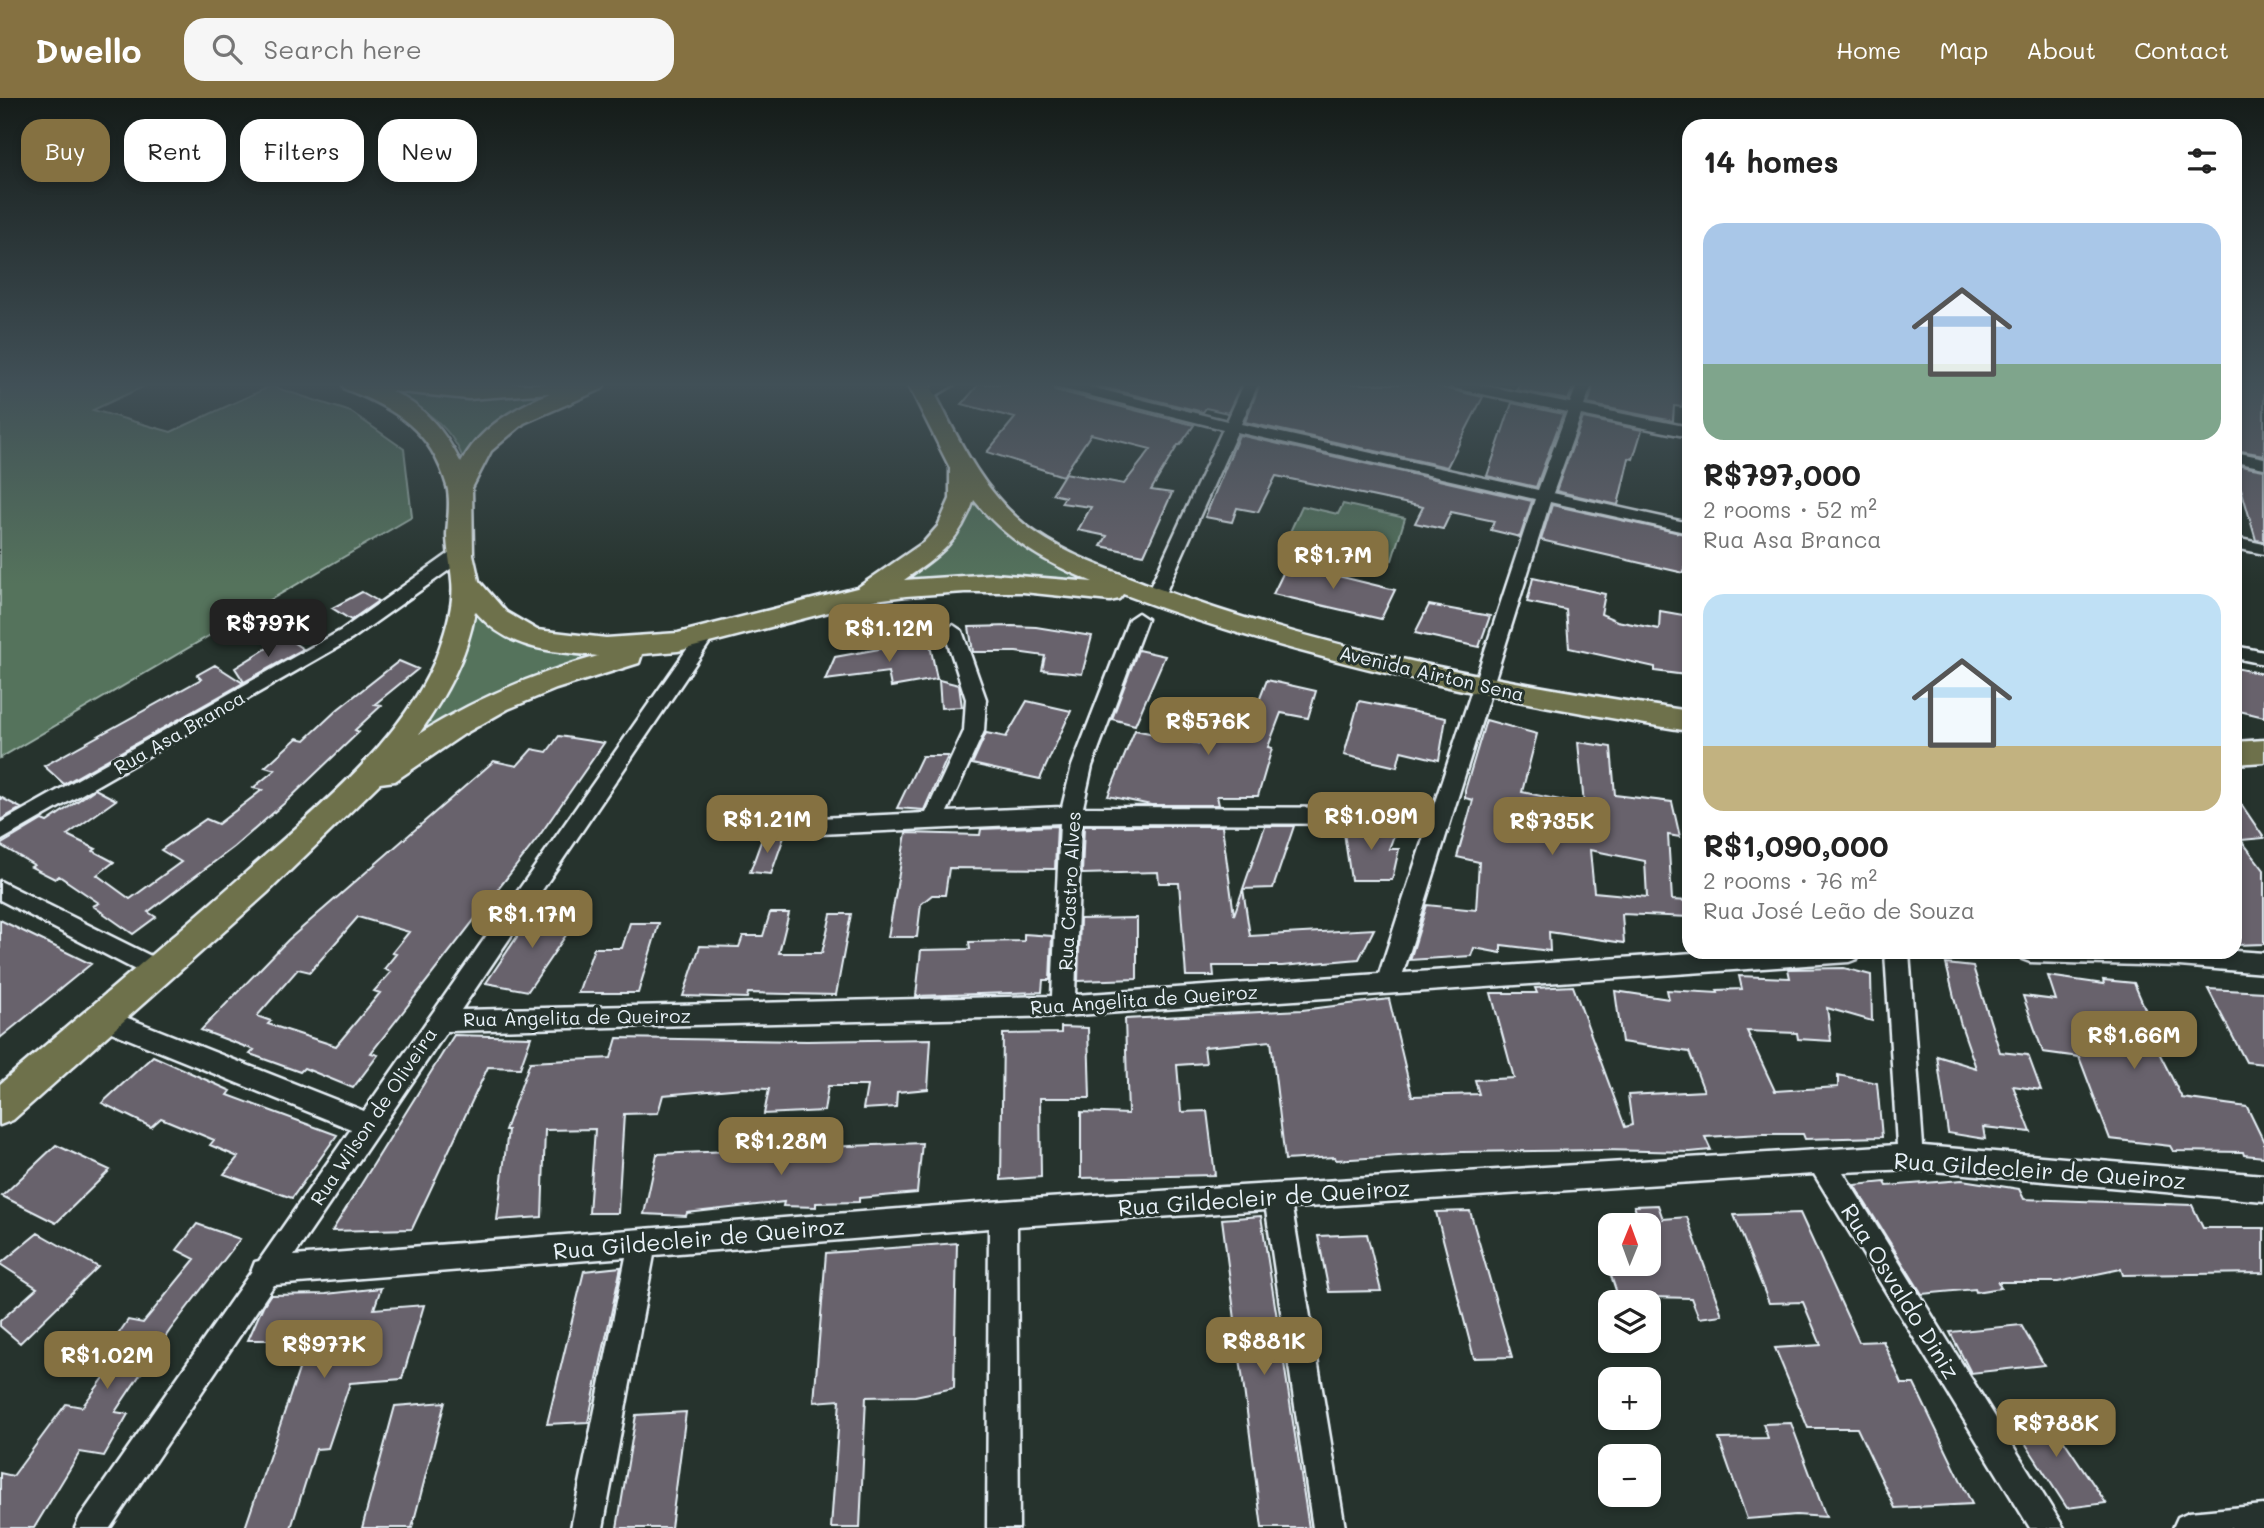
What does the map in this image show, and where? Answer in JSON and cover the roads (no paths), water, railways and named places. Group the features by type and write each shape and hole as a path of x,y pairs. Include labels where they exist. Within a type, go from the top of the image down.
{"main road":[{"path":"351,796 411,723 444,670 456,638 466,583 460,554 460,488 442,451"},
{"path":"460,488 479,451"},
{"path":"953,451 962,468 994,509 1022,534 1078,566 1168,601"},
{"path":"866,594 913,564 933,548 949,529 962,499 962,468"},
{"path":"466,583 496,618 514,631 531,638 580,646 606,647 691,639"},
{"path":"0,1108 159,971 351,796 442,734 499,701 556,678 691,639 866,594 942,584 1047,583 1168,601"},
{"name":"Avenida Airton Sena","path":"1168,601 1250,628 1481,688 1682,720"},
{"path":"2242,753 2264,751"}],"street":[{"path":"1168,601 1221,451"},
{"path":"1341,451 1682,526"},
{"path":"1388,982 1443,816 1481,688 1560,451"},
{"path":"2242,458 2264,463"},
{"path":"2242,544 2264,549"},
{"name":"Rua Asa Branca","path":"0,833 346,635 460,554"},
{"name":"Rua Castro Alves","path":"1063,1006 1071,815 1082,766 1138,620"},
{"path":"933,821 974,731 976,699 953,631"},
{"name":"Rua Wilson de Oliveira","path":"91,1528 438,1021 691,639"},
{"path":"2242,653 2264,658"},
{"path":"819,826 1071,815 1443,816"},
{"path":"5,898 159,971"},
{"name":"Rua Angelita de Queiroz","path":"438,1021 1063,1006 1741,959"},
{"path":"1897,959 1911,1157"},
{"path":"2215,959 2264,963"},
{"path":"102,1018 367,1124"},
{"name":"Rua Gildecleir de Queiroz","path":"265,1272 1003,1214 1911,1157 2264,1188"},
{"name":"Rua Osvaldo Diniz","path":"1821,1161 2048,1528"},
{"path":"1277,1197 1329,1528"},
{"path":"1003,1214 1003,1528"},
{"path":"587,1528 643,1243"},
{"path":"2189,1528 2264,1521"}]}
